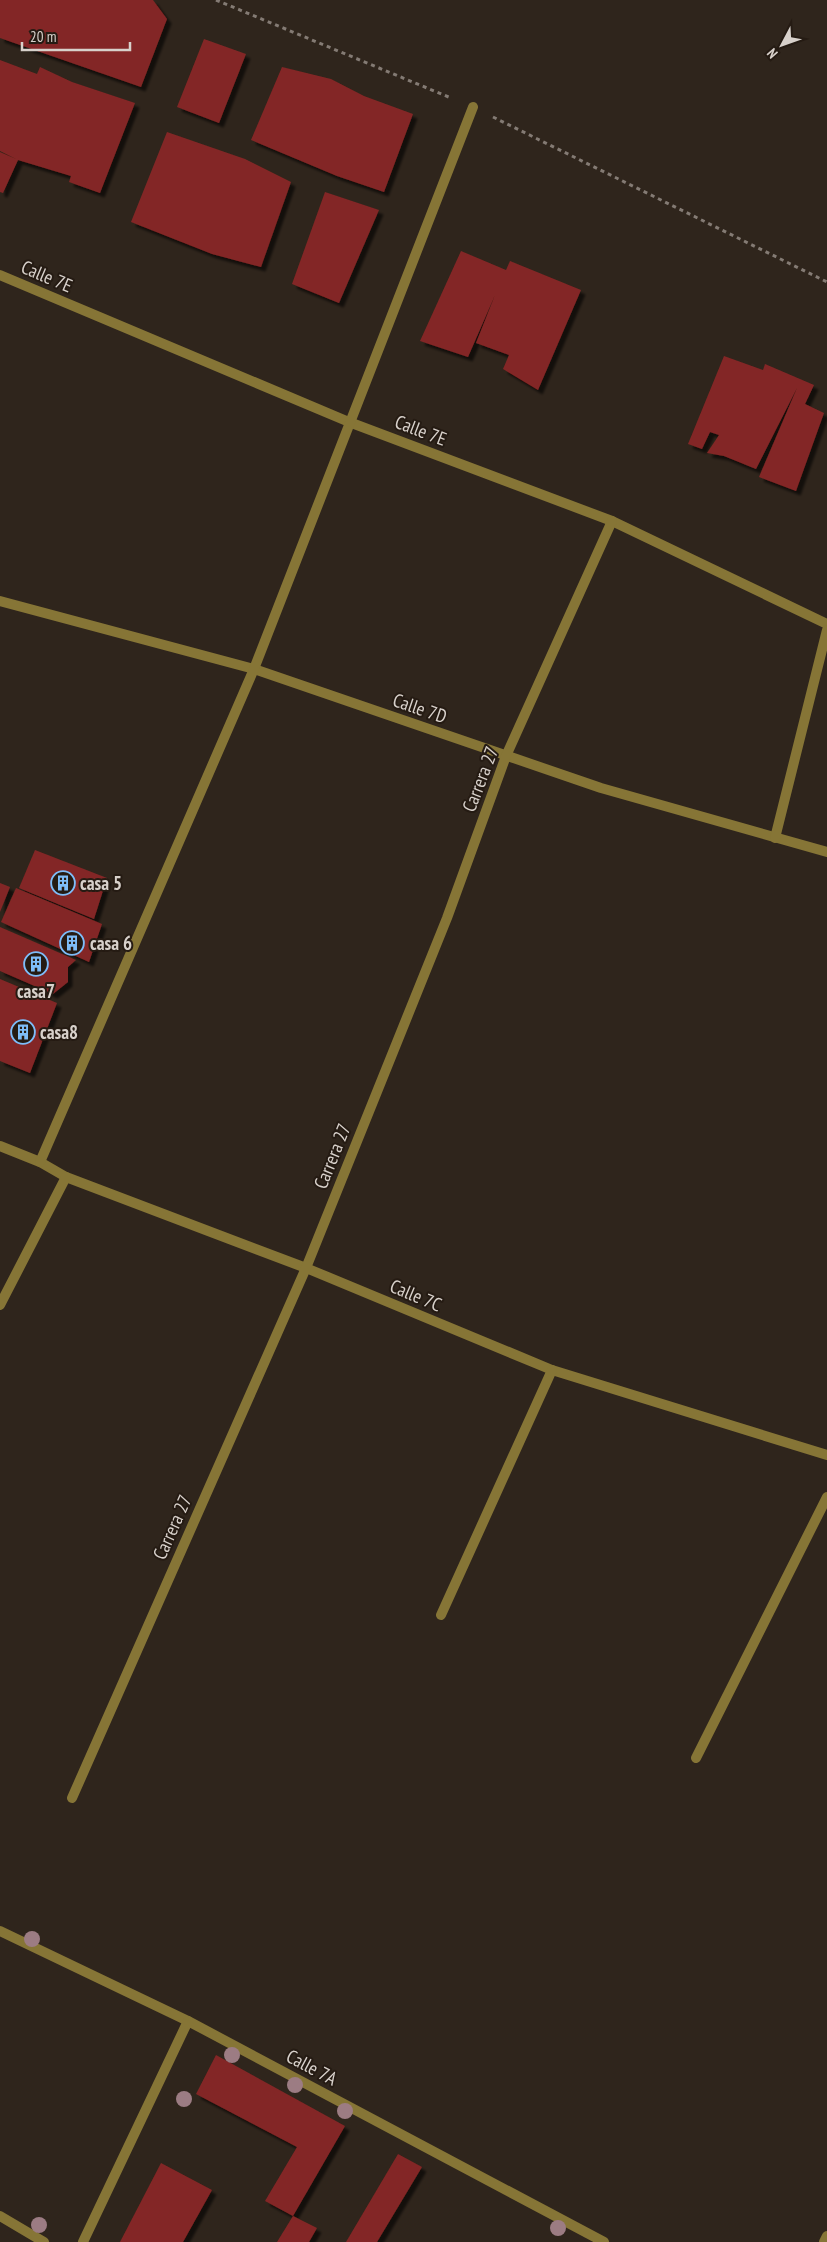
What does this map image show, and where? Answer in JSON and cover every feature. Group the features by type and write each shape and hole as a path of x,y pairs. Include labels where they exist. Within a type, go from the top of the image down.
{"street":[{"path":"40,1162 254,669 473,107"},
{"name":"Calle 7E","path":"0,275 349,422 612,521 827,624"},
{"name":"Carrera 27","path":"72,1798 306,1268 447,918 506,756 612,521"},
{"name":"Calle 7D","path":"0,601 254,669 601,788 827,852"},
{"path":"775,838 827,630"},
{"name":"Calle 7C","path":"0,1146 40,1162 66,1177 306,1268 552,1370 827,1455"},
{"path":"0,1305 66,1177"},
{"path":"441,1615 552,1370"},
{"path":"696,1758 827,1497"},
{"name":"Calle 7A","path":"0,1931 188,2021 604,2242"},
{"path":"83,2242 188,2021"},
{"path":"0,2216 44,2242"},
{"path":"824,2242 827,2236"}],"path":[{"path":"216,0 473,107 827,282"}],"building":[{"path":"0,0 153,0 167,19 141,87 0,38"},
{"path":"204,39 246,54 219,123 177,107"},
{"path":"0,60 37,74 40,67 72,82 135,103 100,193 69,182 71,176 18,160 3,193 0,192 0,152 16,159 0,151"},
{"path":"282,67 331,79 364,96 413,114 384,192 337,176 251,140"},
{"path":"167,132 245,159 291,182 261,267 212,254 131,222"},
{"path":"325,192 379,210 339,303 292,284"},
{"path":"461,251 506,270 510,261 581,290 538,390 503,369 509,355 476,343 495,295 468,357 420,341"},
{"path":"724,356 763,370 765,364 814,385 805,404 824,413 796,491 759,477 797,388 756,469 724,456 707,453 719,435 710,432 702,449 688,444"},
{"name":"casa 5","path":"35,850 107,878 94,919 19,888"},
{"path":"0,883 10,887 0,912"},
{"name":"casa 6","path":"16,888 102,924 89,962 1,922"},
{"name":"casa7","path":"0,927 76,960 68,967 68,982 53,994 0,971"},
{"name":"casa8","path":"0,979 57,1003 30,1073 0,1061"},
{"path":"216,2055 345,2126 293,2216 265,2201 297,2147 196,2094"},
{"path":"398,2154 422,2167 377,2242 346,2242"},
{"path":"161,2163 212,2190 183,2242 120,2242"},
{"path":"293,2216 317,2228 309,2242 277,2242"}],"place":[{"name":"casa 5","path":"63,883"},
{"name":"casa 6","path":"72,943"},
{"name":"casa7","path":"36,964"},
{"name":"casa8","path":"23,1032"}]}
